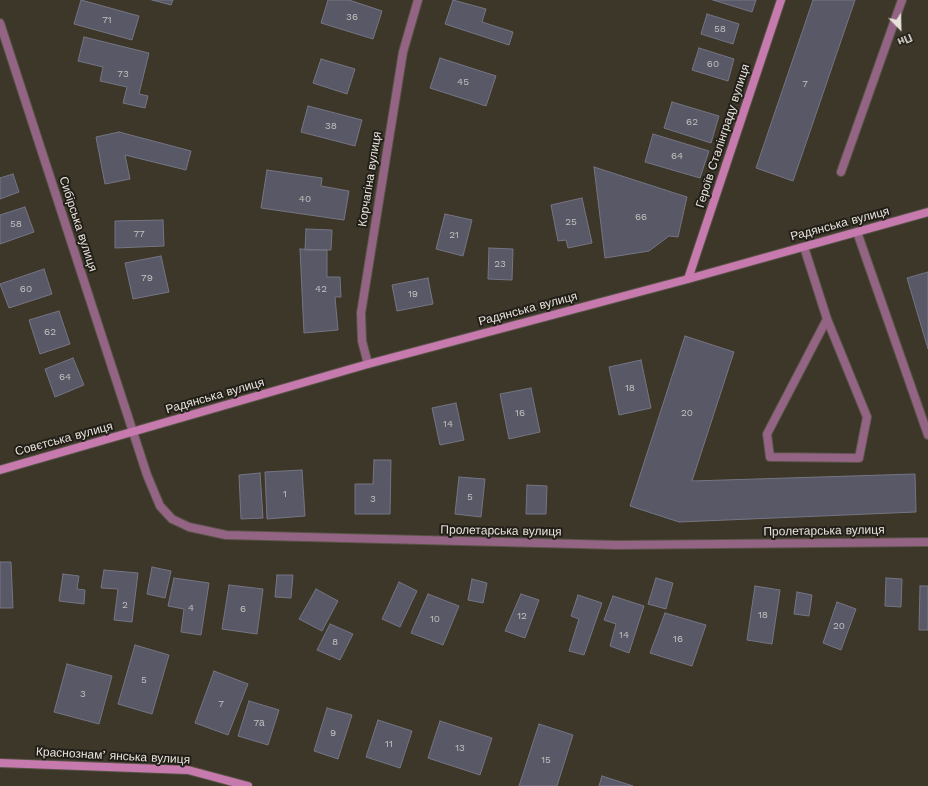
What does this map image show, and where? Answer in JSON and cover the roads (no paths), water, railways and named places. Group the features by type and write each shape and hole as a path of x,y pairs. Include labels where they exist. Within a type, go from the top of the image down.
{"street":[{"name":"Корчагіна вулиця","path":"368,364 362,341 362,314 403,52 418,0"},
{"name":"Героїв Сталінграду вулиця","path":"688,279 781,0"},
{"path":"841,172 902,0"},
{"name":"Сибірська вулиця","path":"0,23 134,432"},
{"name":"Радянська вулиця","path":"134,432 368,364 688,279 928,212"},
{"path":"857,232 928,435"},
{"path":"804,247 827,319 867,417 859,458 770,457 767,434 827,319"},
{"name":"Совєтська вулиця","path":"0,470 134,432"},
{"name":"Пролетарська вулиця","path":"134,432 147,475 160,506 172,519 190,527 226,535 617,545 928,542"},
{"name":"Краснознамʼянська вулиця","path":"0,763 188,770 248,786"}]}
